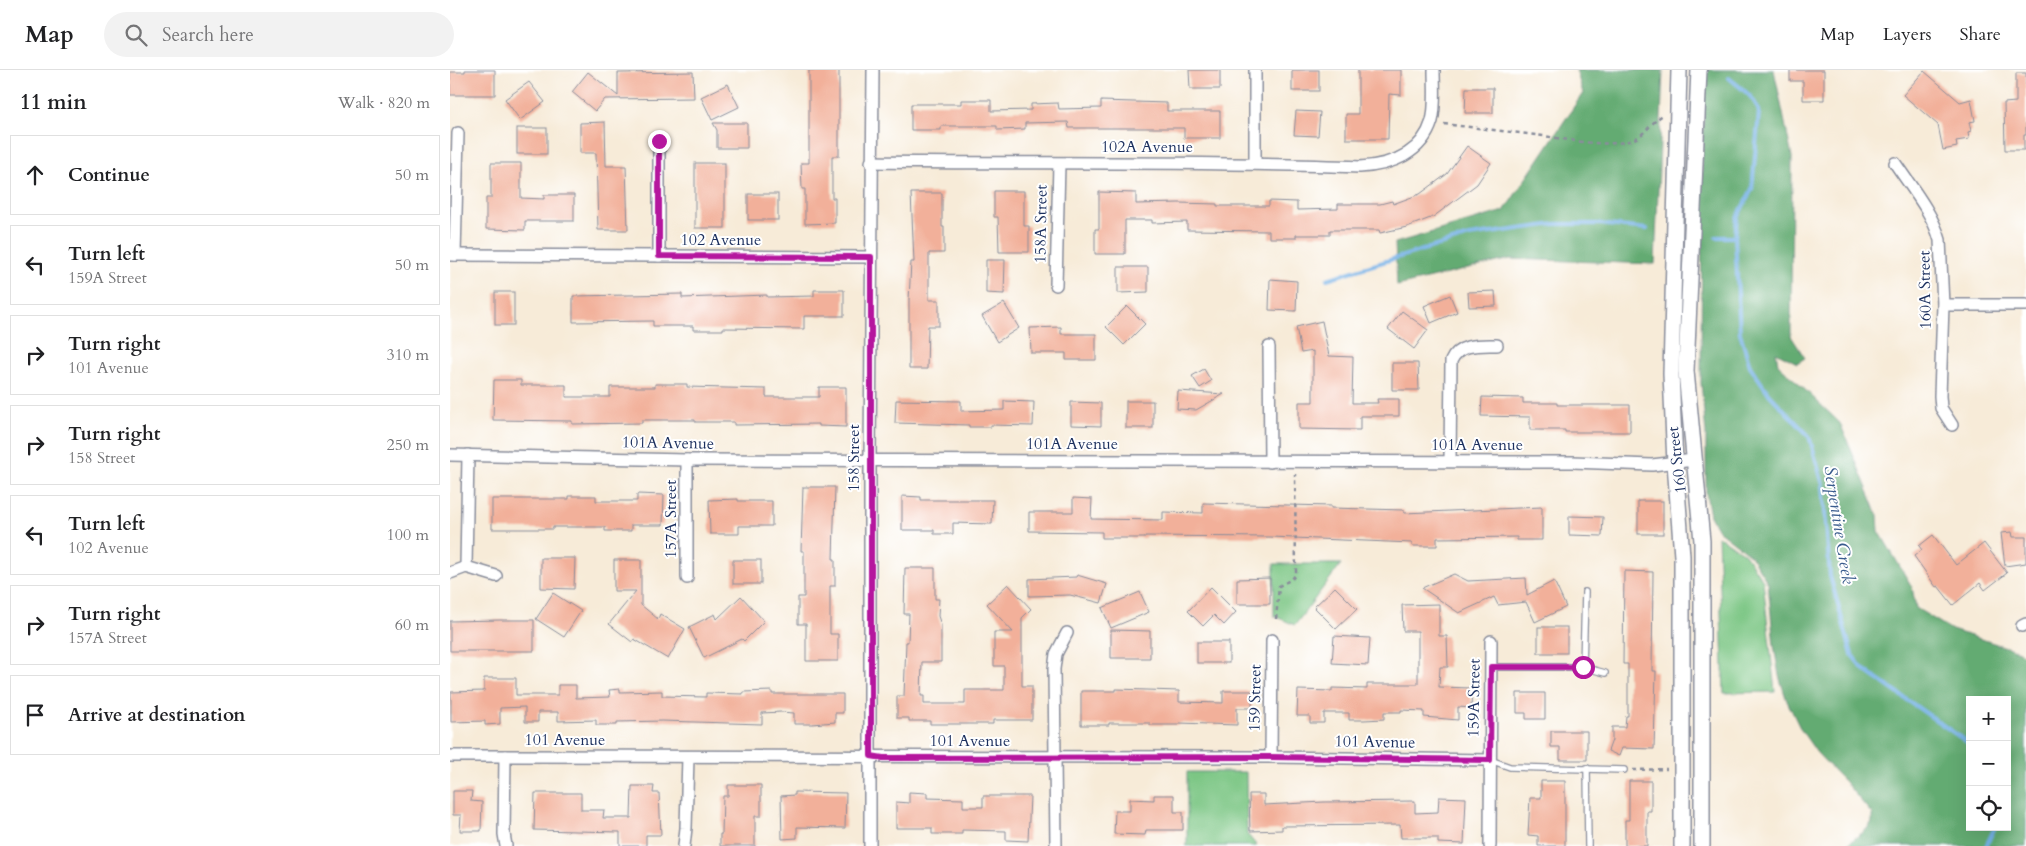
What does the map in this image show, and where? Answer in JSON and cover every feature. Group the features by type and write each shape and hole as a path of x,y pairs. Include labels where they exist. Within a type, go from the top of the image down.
{"main road":[{"name":"160 Street","path":"1679,70 1671,374 1682,556 1682,846"},
{"name":"160 Street","path":"1699,70 1686,371 1702,541 1702,846"}],"street":[{"name":"158 Street","path":"870,846 871,162 873,70"},
{"path":"1255,70 1255,163"},
{"name":"102A Avenue","path":"871,162 1059,164 1255,163 1376,166 1392,162 1405,155 1417,146 1424,136 1432,122 1434,70"},
{"path":"452,255 458,133"},
{"path":"659,141 659,256"},
{"name":"160A Street","path":"1895,163 1938,231 1940,240 1943,305 1941,408 1952,425"},
{"name":"158A Street","path":"1056,285 1059,164"},
{"name":"102 Avenue","path":"452,255 871,257"},
{"path":"1943,305 2026,305"},
{"path":"1450,461 1451,361 1453,356 1467,347 1497,346"},
{"path":"1269,347 1270,462"},
{"name":"101A Avenue","path":"450,455 687,460 1450,461 1652,465 1694,460"},
{"path":"466,566 468,455"},
{"name":"157A Street","path":"687,460 687,578"},
{"path":"450,573 466,566 496,576"},
{"path":"1056,846 1054,668 1056,654 1067,633"},
{"name":"159 Street","path":"1270,757 1272,640"},
{"name":"159A Street","path":"1490,846 1491,641"},
{"name":"101 Avenue","path":"450,756 871,756 883,758 1055,756 1490,760"},
{"path":"505,756 504,834 506,846"},
{"path":"684,846 687,819 688,757"}],"lane":[{"path":"1583,667 1585,592"},
{"path":"1491,667 1583,667 1605,673"},
{"path":"1490,760 1510,767 1624,770"},
{"path":"1587,768 1588,846"}],"path":[{"path":"1439,123 1581,142 1620,142 1634,139 1645,132 1655,120 1667,114"},
{"path":"1276,619 1279,586 1292,579 1296,574 1295,474"},
{"path":"1624,770 1667,769"}],"green space":[{"path":"1576,70 1663,70 1655,264 1510,259 1397,286 1395,243 1504,211 1583,93"},
{"path":"1705,70 1774,70 1792,157 1791,336 1805,358 1797,363 1776,352 1778,364 1840,423 1878,515 1879,531 1912,587 1916,608 1952,630 2019,651 2026,658 2026,846 1845,846 1866,830 1872,822 1872,814 1817,753 1801,730 1787,701 1779,676 1768,583 1750,555 1718,530 1710,516 1706,493 1706,433 1701,383 1702,163"},
{"path":"1718,536 1745,554 1763,581 1775,692 1724,693"},
{"path":"1274,564 1341,564 1295,625 1274,616"},
{"path":"1187,772 1246,772 1247,834 1257,846 1185,846 1187,842"}],"building":[{"path":"465,70 495,70 495,95 450,95 450,72 465,72"},
{"path":"809,70 839,70 839,156 832,156 832,198 835,198 835,223 805,224 805,189 802,189 801,163 809,163"},
{"path":"1189,70 1220,70 1220,89 1190,89"},
{"path":"1292,70 1319,70 1319,91 1292,91"},
{"path":"1358,70 1401,70 1401,95 1389,94 1388,139 1346,139 1346,114 1358,114"},
{"path":"1790,70 1824,70 1824,100 1803,100 1803,81 1790,81"},
{"path":"1924,71 1960,102 1971,99 1975,121 1969,122 1971,131 1968,132 1969,139 1956,141 1957,147 1943,150 1938,125 1903,95"},
{"path":"588,72 618,96 618,73 693,72 694,98 605,99 595,111 572,92"},
{"path":"2016,73 2026,73 2026,135 2024,135 2024,150 2005,150 2004,103 2016,102"},
{"path":"529,82 545,102 520,120 505,99"},
{"path":"728,84 739,107 712,120 701,97"},
{"path":"1466,88 1493,88 1493,113 1465,113"},
{"path":"961,100 991,100 991,111 1031,110 1031,104 1058,103 1059,109 1101,108 1101,101 1167,103 1167,111 1220,111 1220,138 1184,138 1184,128 1069,128 1068,122 1025,123 1025,129 997,130 997,126 941,126 941,130 911,130 911,104 961,104"},
{"path":"1296,111 1320,112 1318,136 1294,135"},
{"path":"605,122 606,166 626,166 628,230 598,230 596,153 580,153 580,123"},
{"path":"713,123 747,123 747,148 717,148 717,130"},
{"path":"517,128 547,128 547,154 517,154"},
{"path":"1467,146 1491,163 1477,184 1433,217 1407,227 1380,233 1379,230 1330,230 1330,235 1296,235 1296,238 1269,238 1269,231 1187,230 1187,222 1152,223 1152,220 1125,220 1125,254 1095,254 1095,229 1099,229 1099,192 1136,193 1136,204 1179,203 1217,204 1217,206 1269,206 1269,201 1297,202 1297,210 1338,209 1338,204 1380,204 1392,201 1393,204 1420,194 1447,174"},
{"path":"491,163 521,163 521,198 544,199 544,195 574,195 574,221 525,221 525,230 486,229 486,198 491,198"},
{"path":"695,163 725,163 725,228 695,228"},
{"path":"994,191 1024,191 1024,226 1029,226 1029,252 999,252 998,217 994,217"},
{"path":"911,193 942,193 944,253 929,253 929,300 939,300 939,326 928,326 927,369 909,369 909,300 911,262 914,262"},
{"path":"748,194 778,194 778,220 748,220"},
{"path":"986,260 1005,260 1004,294 986,293"},
{"path":"1118,267 1148,267 1148,292 1118,293"},
{"path":"1270,279 1297,281 1296,311 1269,310"},
{"path":"814,290 844,290 844,316 804,316 804,329 723,328 723,330 693,330 693,326 653,326 653,321 573,322 573,296 682,294 682,298 767,295 767,297 814,296"},
{"path":"1495,291 1496,306 1469,307 1468,292"},
{"path":"495,292 514,292 514,325 495,325"},
{"path":"1450,295 1457,312 1431,323 1424,306"},
{"path":"1004,303 1019,328 997,342 982,316"},
{"path":"1127,306 1145,324 1124,345 1106,327"},
{"path":"1402,311 1428,330 1414,349 1388,329"},
{"path":"1322,321 1329,356 1353,357 1352,403 1378,403 1377,399 1399,399 1399,416 1360,416 1360,430 1299,429 1299,402 1313,402 1313,351 1301,353 1296,327"},
{"path":"1061,327 1061,334 1096,334 1096,360 1066,360 1066,353 1031,353 1030,328"},
{"path":"1392,363 1418,363 1419,390 1392,390"},
{"path":"1204,369 1211,381 1200,388 1192,376"},
{"path":"494,380 521,380 521,385 566,385 566,397 610,397 610,387 655,387 655,384 687,384 687,387 766,389 766,397 819,397 819,387 846,387 846,427 819,426 819,424 734,425 734,422 695,422 695,420 642,420 642,423 572,424 572,421 493,420"},
{"path":"1178,391 1224,394 1196,410 1177,409"},
{"path":"1482,397 1523,398 1523,403 1557,403 1557,405 1630,405 1630,432 1530,430 1530,417 1481,416"},
{"path":"896,400 961,401 961,411 1004,410 1004,401 1034,402 1033,426 991,425 991,427 969,427 969,425 895,423"},
{"path":"1126,401 1153,401 1153,428 1126,428"},
{"path":"1071,402 1101,403 1101,426 1071,425"},
{"path":"803,487 835,487 833,559 835,559 835,586 830,586 830,634 838,634 838,661 806,661 806,624 798,624 798,597 804,597 804,551 801,551"},
{"path":"637,494 664,495 663,525 631,525 631,531 605,531 605,527 492,529 492,499 569,499 569,496 596,496 596,501 637,501"},
{"path":"902,496 921,497 921,500 993,500 992,524 953,523 953,534 934,534 934,530 902,530"},
{"path":"1073,498 1092,499 1091,519 1163,520 1163,512 1203,513 1203,503 1331,506 1331,508 1404,510 1404,513 1542,507 1542,540 1517,540 1517,537 1437,538 1437,546 1412,546 1412,543 1271,537 1145,536 1145,538 1102,538 1102,532 1029,531 1029,512 1073,512"},
{"path":"738,499 738,501 772,501 772,526 739,526 739,534 710,534 709,500"},
{"path":"1638,501 1663,501 1663,534 1638,534"},
{"path":"1569,516 1603,517 1602,536 1569,535"},
{"path":"2012,532 2013,537 2026,537 2026,563 2005,566 2001,533"},
{"path":"1933,535 1956,565 1984,543 2007,573 1985,590 1980,583 1953,605 1938,586 1936,587 1914,556 1922,550 1919,546"},
{"path":"541,558 575,558 574,589 541,588"},
{"path":"614,560 641,560 641,605 658,619 660,614 685,629 668,659 634,639 632,642 609,624 636,591 614,591"},
{"path":"733,560 761,560 761,584 733,584"},
{"path":"905,568 935,568 935,599 939,599 938,616 941,625 941,662 922,662 921,696 924,696 924,704 965,704 965,690 1004,690 1004,666 994,666 994,632 1013,632 987,604 1008,584 1031,609 1022,618 1022,686 1032,686 1032,720 993,720 993,724 930,724 930,721 909,721 909,718 897,718 897,696 904,696 906,642 908,642 909,614 904,614"},
{"path":"1624,571 1653,572 1652,671 1656,671 1654,749 1622,748 1619,756 1608,751 1612,740 1612,727 1625,727 1626,716 1628,716 1628,664 1623,664"},
{"path":"1454,574 1468,581 1526,578 1527,595 1554,581 1566,607 1535,622 1526,602 1498,605 1494,597 1459,613 1422,588"},
{"path":"1077,575 1107,584 1101,603 1070,595 1029,596 1029,579 1076,577"},
{"path":"1270,578 1270,604 1237,604 1237,579"},
{"path":"1211,587 1236,612 1224,625 1214,615 1203,626 1188,611"},
{"path":"1335,587 1357,609 1336,629 1314,607"},
{"path":"1140,592 1149,612 1111,628 1102,608"},
{"path":"553,593 581,611 564,637 536,619"},
{"path":"741,596 764,621 744,641 742,639 704,658 689,627 715,614 717,619"},
{"path":"1439,604 1439,636 1447,636 1448,667 1440,667 1439,687 1472,688 1471,708 1458,707 1458,720 1424,717 1424,711 1401,710 1401,712 1384,712 1384,719 1364,720 1349,720 1349,713 1324,713 1324,723 1310,723 1310,716 1297,716 1298,690 1332,691 1332,688 1367,689 1367,684 1418,684 1418,631 1403,631 1402,605"},
{"path":"534,620 534,651 450,651 450,621"},
{"path":"1538,627 1567,627 1567,653 1538,653"},
{"path":"1111,630 1150,631 1150,658 1111,658"},
{"path":"1334,636 1370,638 1368,665 1332,663"},
{"path":"1197,642 1229,642 1229,663 1197,663"},
{"path":"484,678 516,678 516,695 558,695 558,685 576,685 576,698 610,697 609,690 620,689 620,692 662,691 662,696 706,697 706,693 743,694 743,692 772,691 772,694 843,694 843,713 835,713 835,722 812,724 794,724 794,713 781,712 762,713 762,724 662,721 617,722 617,725 596,725 596,720 558,721 558,712 538,712 538,722 525,722 525,707 500,708 500,724 485,725 485,721 451,722 451,692 484,691"},
{"path":"1116,689 1179,691 1179,702 1223,703 1223,691 1252,691 1252,708 1237,708 1237,725 1109,723 1109,725 1081,725 1081,691 1116,691"},
{"path":"1517,693 1545,693 1545,719 1526,719 1526,713 1517,713"},
{"path":"1551,731 1587,731 1587,760 1560,760 1560,747 1551,747"},
{"path":"1541,781 1565,781 1565,846 1538,846 1538,836 1528,835 1530,798 1541,798"},
{"path":"1629,781 1651,781 1651,811 1647,811 1647,846 1625,846 1625,820 1629,820"},
{"path":"728,785 761,785 761,816 755,816 755,846 720,846 723,796 728,796"},
{"path":"632,786 654,786 653,793 659,793 661,835 646,835 646,846 620,846 620,832 534,830 535,793 581,793 581,810 604,810 603,818 631,818"},
{"path":"453,791 472,791 471,801 482,802 481,831 460,831 461,815 453,815"},
{"path":"795,792 846,793 845,828 797,827 797,838 782,839 781,796 795,795"},
{"path":"909,792 927,793 927,798 963,799 963,807 983,807 983,796 1030,796 1028,841 1006,840 1006,831 962,830 962,834 932,834 932,828 896,828 896,802 909,803"},
{"path":"1249,794 1264,794 1264,805 1415,801 1415,813 1438,812 1439,797 1466,798 1464,844 1438,843 1438,838 1401,838 1400,825 1282,826 1282,830 1250,831"},
{"path":"1154,795 1174,795 1174,812 1183,812 1183,830 1146,830 1145,835 1114,834 1115,811 1130,811 1130,799 1154,800"}],"waterway":[{"name":"Serpentine Creek","path":"1729,78 1751,97 1759,112 1752,189 1737,218 1735,237 1740,333 1750,366 1769,394 1809,436 1823,485 1830,576 1852,655 1863,669 1966,741"},
{"path":"1327,279 1469,236 1555,224 1599,224 1647,229"},
{"path":"1716,237 1735,237"},
{"name":"Serpentine Creek","path":"1986,846 1993,831"}],"route":[{"path":"659,141 659,256 871,257 871,756 883,758 1055,756 1490,760 1491,667 1583,667"}]}
